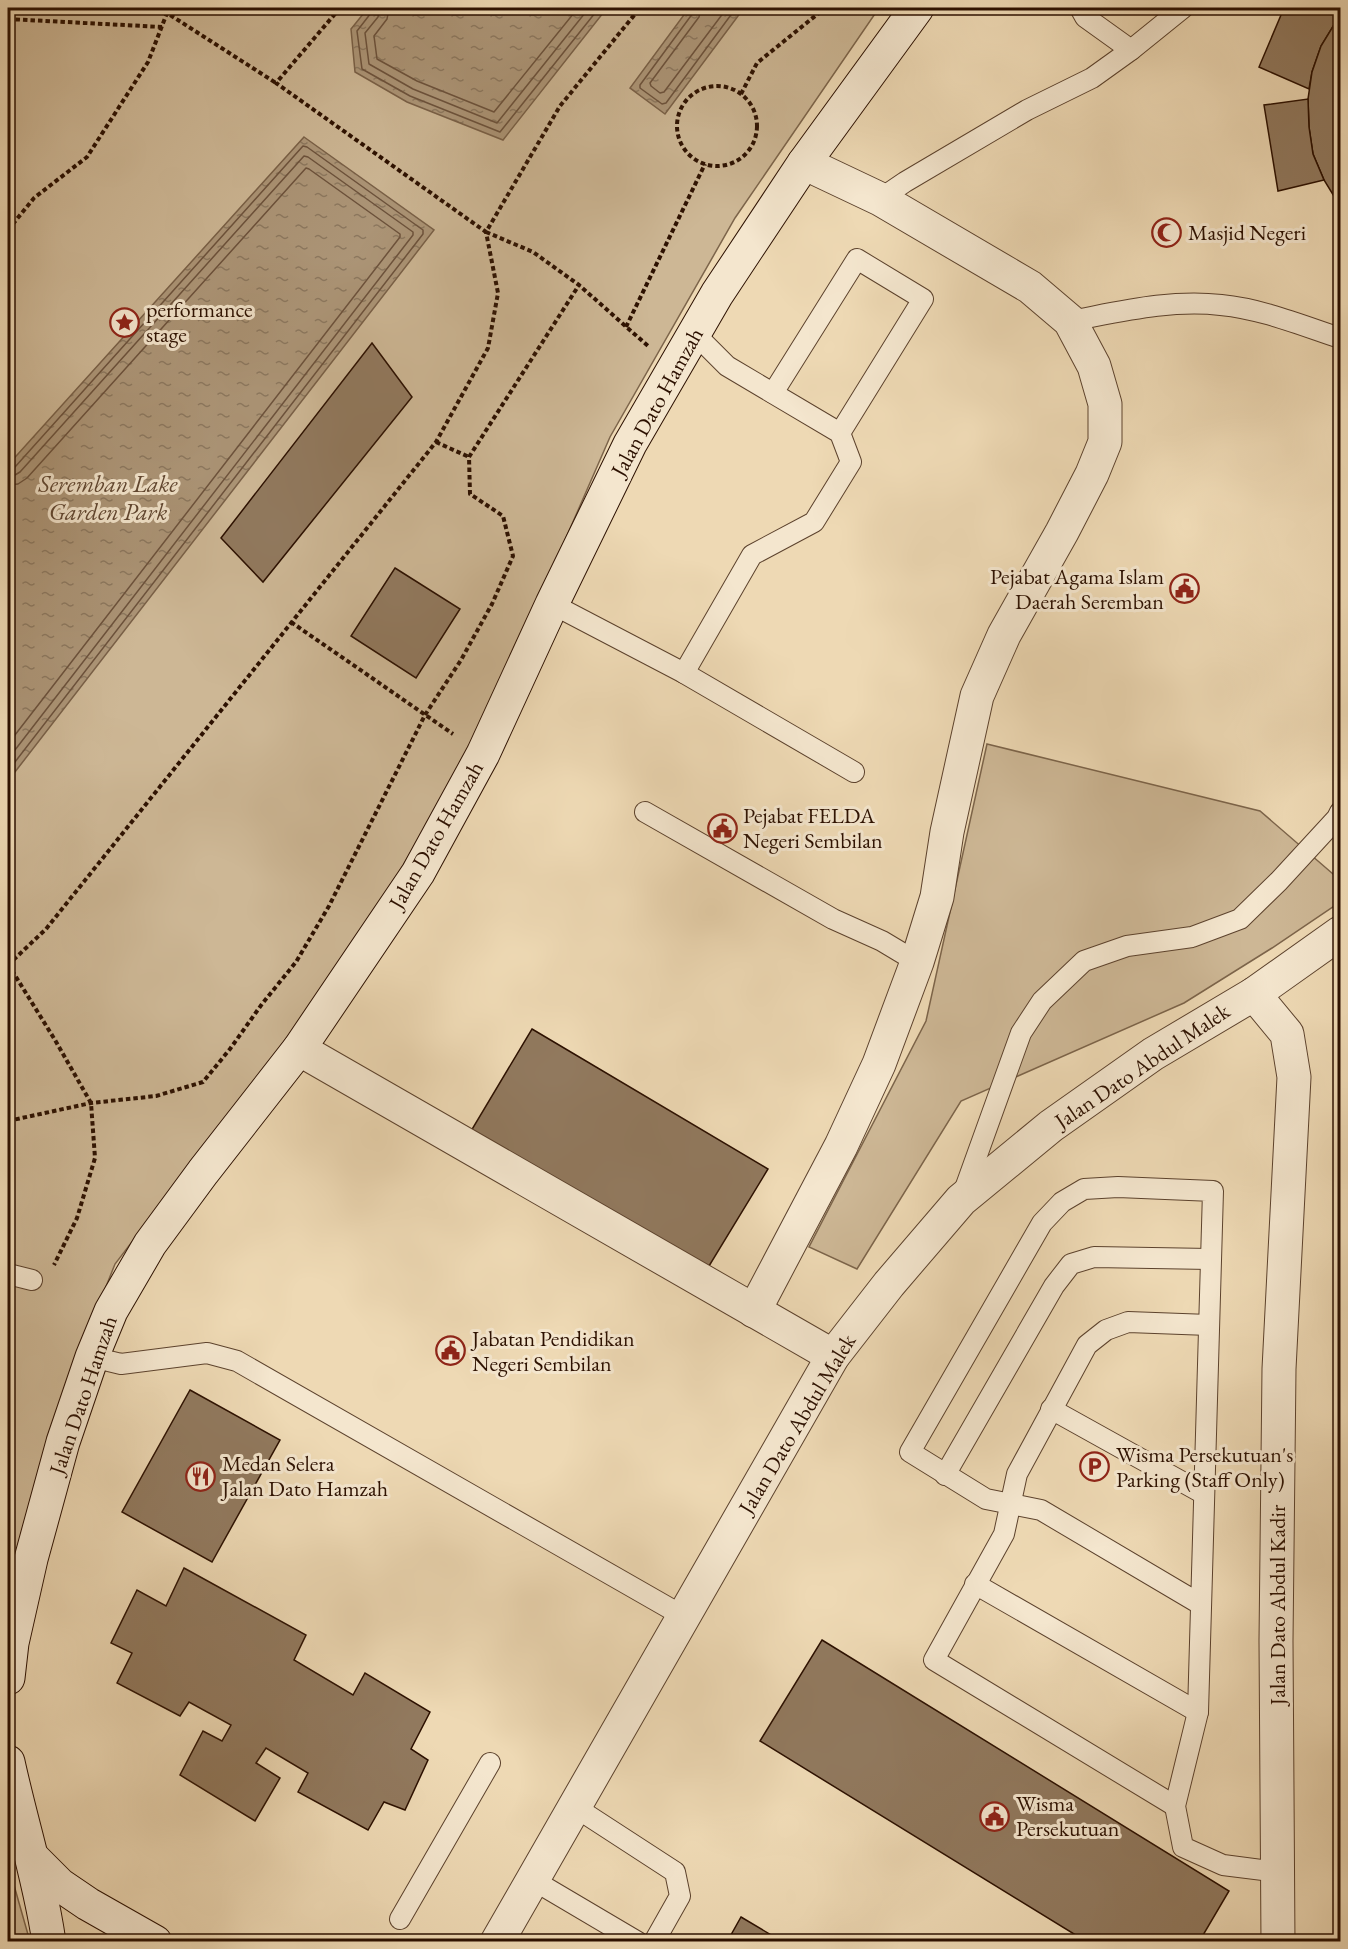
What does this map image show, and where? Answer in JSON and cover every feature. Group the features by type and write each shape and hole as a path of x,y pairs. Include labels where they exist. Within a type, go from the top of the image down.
{"street":[{"name":"Jalan Dato Hamzah","path":"8,1678 12,1643 31,1559 63,1443 92,1357 111,1311 150,1244 299,1049 418,873 483,754 552,604 630,444 717,294 804,163 917,8"},
{"path":"754,1311 845,1136 879,1064 917,962 937,897 947,832 977,696 1004,635 1062,532 1092,474 1105,442 1105,404 1094,366 1070,321 1030,287 880,200 804,163"},
{"name":"Jalan Dato Abdul Malek","path":"497,1941 833,1356 889,1284 961,1200 1051,1126 1153,1054 1254,994 1341,933"},
{"name":"Jalan Dato Abdul Kadir","path":"1254,994 1287,1034 1294,1077 1279,1369 1276,1641 1278,1941"},
{"path":"299,1049 833,1356"},
{"path":"8,1761 20,1816 34,1859 49,1941"},
{"path":"34,1859 60,1885 155,1941"}],"lane":[{"path":"1080,8 1085,17 1131,50"},
{"path":"880,200 905,182 1027,110 1092,78 1184,8"},
{"path":"773,393 857,259 923,298 840,433"},
{"path":"1070,321 1162,304 1220,304 1266,314 1341,338"},
{"path":"684,673 752,555 814,522 851,462 840,433 727,366 695,334"},
{"path":"552,604 684,673 854,772"},
{"path":"645,812 832,919 882,941 917,962"},
{"path":"961,1200 1021,1033 1042,1001 1084,961 1127,946 1192,937 1240,919 1279,881 1341,812"},
{"path":"1200,1604 1041,1510 986,1499 910,1452 1042,1223 1062,1202 1084,1189 1107,1187 1213,1191 1198,1713 1175,1806 1183,1847 1223,1865 1278,1872"},
{"path":"945,1475 1054,1286 1071,1264 1094,1257 1210,1259"},
{"path":"8,1274 41,1277"},
{"path":"1175,1806 934,1660 1004,1534 1017,1474 1087,1345 1106,1330 1128,1322 1209,1325"},
{"path":"92,1357 121,1364 207,1353 237,1361 684,1616"},
{"path":"1052,1409 1204,1494"},
{"path":"975,1584 1198,1713"},
{"path":"400,1919 490,1763"},
{"path":"575,1807 675,1872 680,1896 654,1941"},
{"path":"533,1880 638,1941"}],"path":[{"path":"165,8 167,13 276,83 486,232 533,252 579,285 675,369"},
{"path":"276,83 340,8"},
{"path":"41,1277 77,1218 95,1158 91,1103 8,964 46,929 436,442 489,348 498,293 486,232 560,106 640,8"},
{"path":"741,94 756,63 825,8"},
{"path":"8,230 34,198 87,157 148,62 167,13"},
{"path":"8,19 162,27"},
{"path":"715,85 729,87 751,104 757,117 757,131 753,145 745,156 732,163 719,166 705,164 692,158 683,148 677,135 677,120 681,107 689,96 701,88 715,85"},
{"path":"626,327 705,164"},
{"path":"8,1121 91,1103 156,1096 202,1082 296,962 329,906 425,715 461,660 492,604 513,556 503,516 470,494 469,457 579,285"},
{"path":"436,442 469,457"},
{"path":"291,622 425,715"}],"shaded area":[{"path":"8,8 879,8 735,218 610,437 480,735 398,874 284,1043 115,1264 64,1392 8,1596"},
{"path":"987,744 1260,811 1340,880 1340,902 1184,1003 961,1101 857,1269 809,1247 926,1021"},
{"path":"8,1864 29,1938 29,1941 8,1941"}],"water":[{"path":"368,8 607,8 503,140 407,102 355,72 351,29"},
{"path":"689,8 744,8 665,114 630,88"},
{"name":"Seremban Lake Garden Park","path":"304,137 434,230 8,781 8,465"}],"building":[{"path":"1284,8 1340,8 1340,15 1321,46 1309,89 1259,67"},
{"path":"1340,15 1340,206 1324,180 1313,154 1308,99 1312,72 1321,46"},
{"path":"1308,99 1313,154 1324,180 1278,191 1264,105"},
{"path":"372,343 412,397 263,582 221,538"},
{"path":"395,568 460,609 416,678 351,636"},
{"path":"532,1029 768,1169 706,1271 471,1131"},
{"name":"Medan Selera Jalan Dato Hamzah","path":"190,1390 280,1440 212,1562 122,1512"},
{"path":"184,1568 306,1635 294,1660 353,1695 365,1673 430,1712 411,1749 428,1760 405,1810 384,1802 368,1830 298,1792 308,1773 266,1748 256,1763 280,1778 255,1821 180,1775 203,1731 222,1741 231,1725 189,1702 180,1716 117,1683 132,1653 111,1643 137,1590 166,1606"},
{"name":"Wisma Persekutuan","path":"822,1640 1229,1891 1199,1942 1087,1942 760,1741"},
{"path":"741,1917 783,1942 727,1942"}],"place":[{"name":"Masjid Negeri","path":"1167,232"},
{"name":"performance stage","path":"125,322"},
{"name":"Pejabat Agama Islam Daerah Seremban","path":"1185,589"},
{"name":"Pejabat FELDA Negeri Sembilan","path":"722,828"},
{"name":"Jabatan Pendidikan Negeri Sembilan","path":"451,1351"},
{"name":"Wisma Persekutuan's Parking (Staff Only)","path":"1095,1467"},
{"name":"Medan Selera Jalan Dato Hamzah","path":"201,1476"},
{"name":"Wisma Persekutuan","path":"995,1816"}]}
